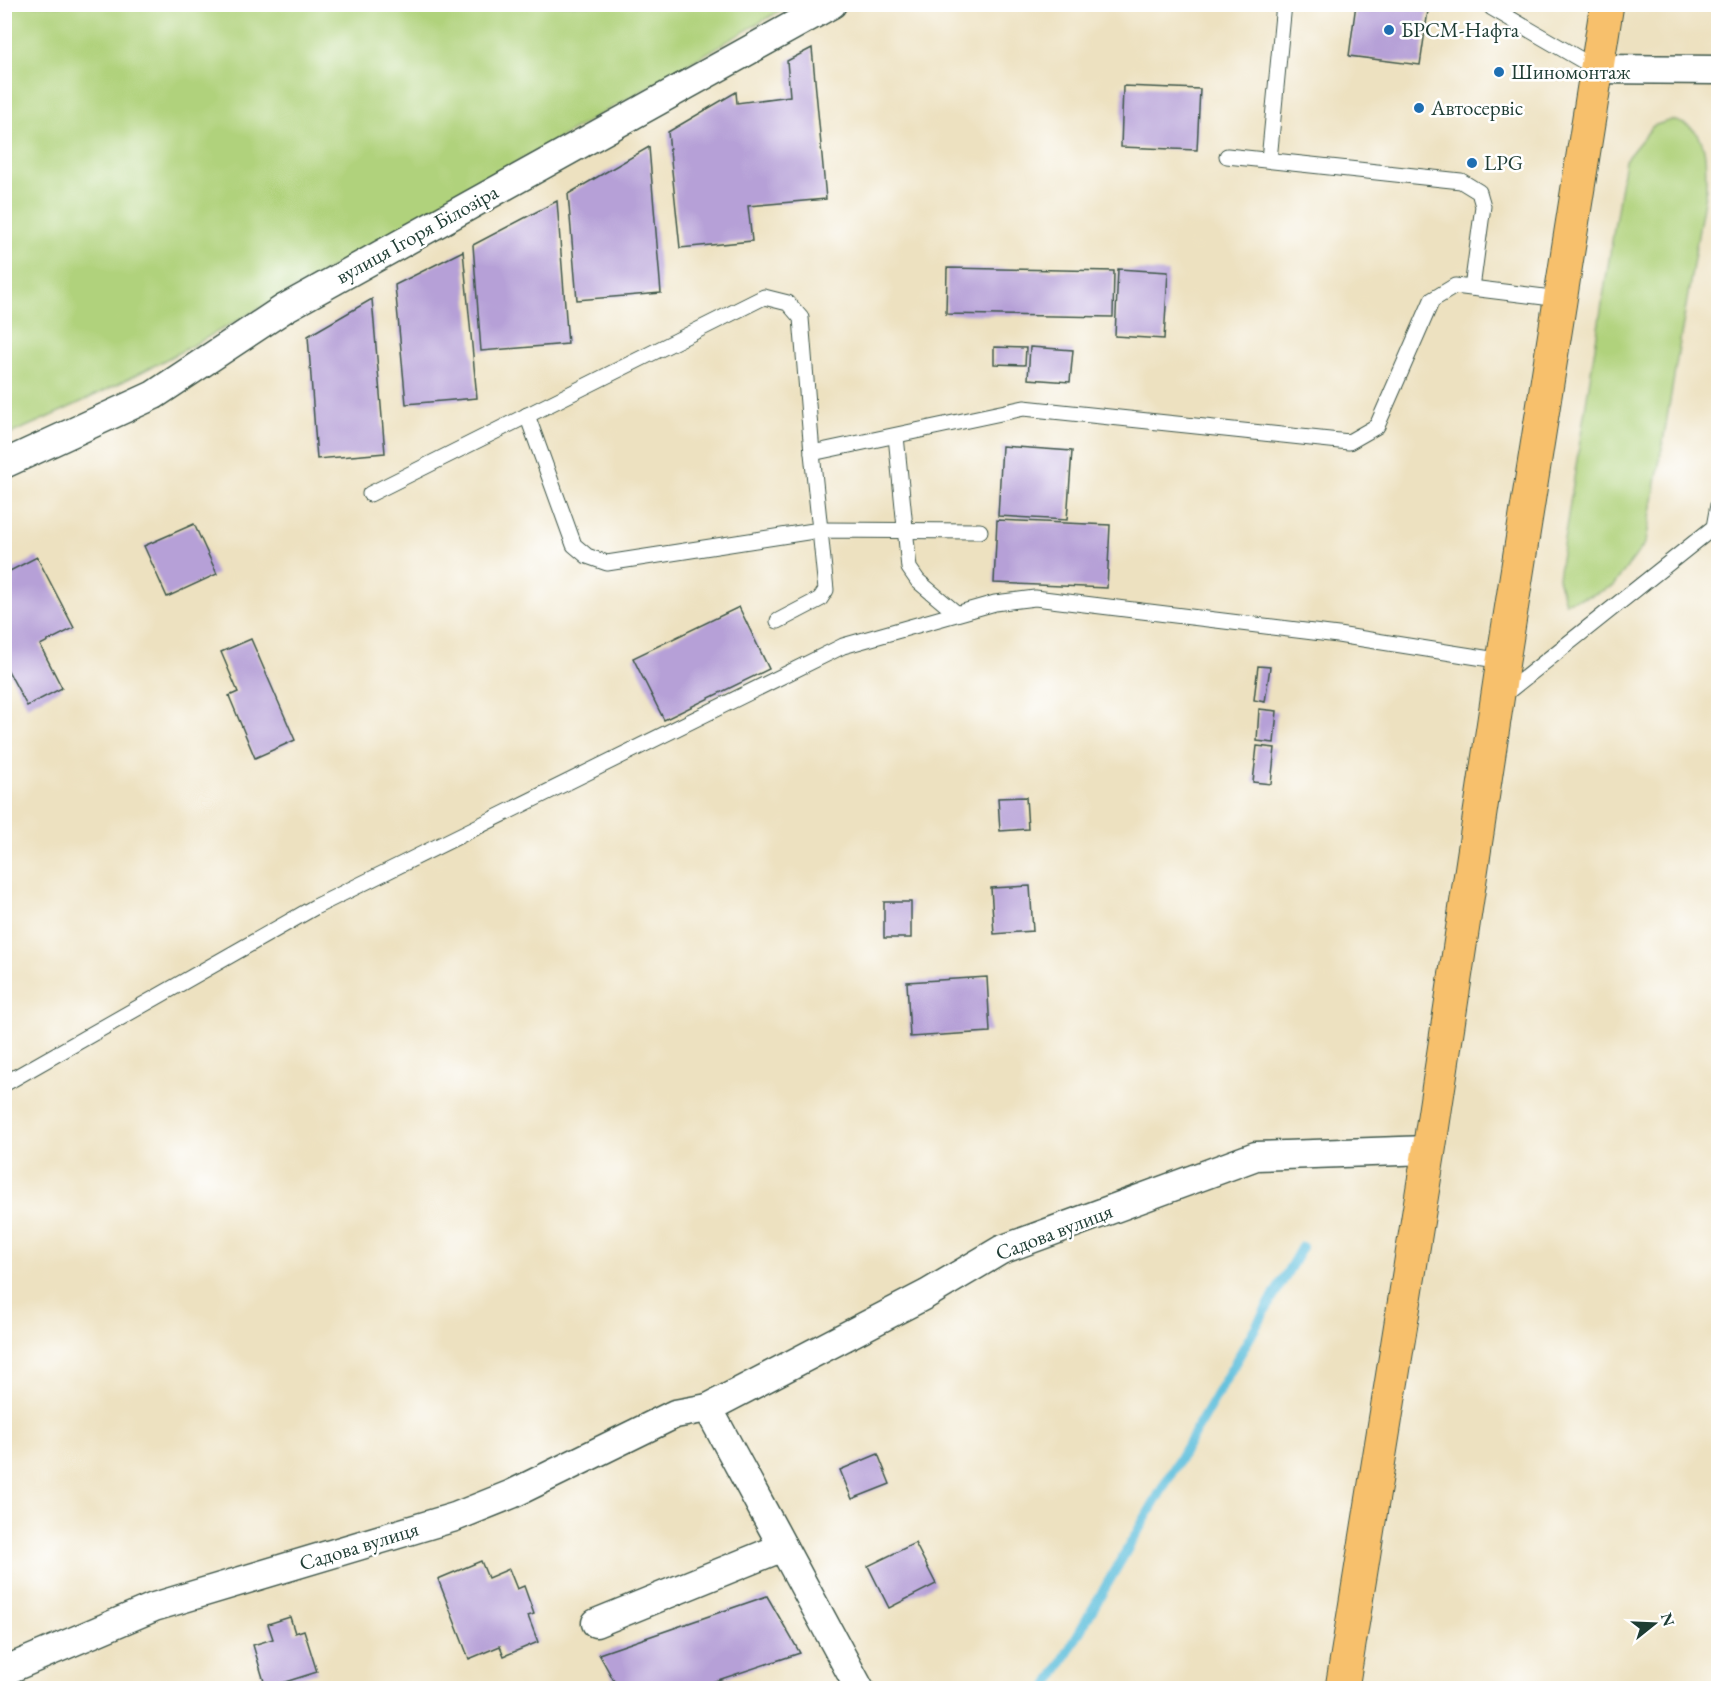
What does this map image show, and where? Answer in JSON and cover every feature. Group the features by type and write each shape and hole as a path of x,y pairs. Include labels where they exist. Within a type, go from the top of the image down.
{"highway":[{"path":"1342,1689 1429,1150 1503,661 1607,4"}],"street":[{"name":"вулиця Ігоря Білозіра","path":"4,464 154,395 285,308 832,4"},
{"path":"1597,69 1719,70"},
{"name":"Садова вулиця","path":"4,1671 154,1607 455,1517 512,1494 675,1413 708,1408 927,1293 1001,1250 1256,1156 1429,1150"},
{"path":"708,1408 859,1689"},
{"path":"597,1623 783,1548"}],"lane":[{"path":"1269,160 1284,4"},
{"path":"1490,4 1492,8 1597,69"},
{"path":"1227,156 1461,181 1479,192 1482,206 1472,288"},
{"path":"812,453 1024,408 1348,442 1377,426 1432,300 1455,286 1560,299"},
{"path":"370,494 764,297 788,303 801,318 825,590 820,599 778,621"},
{"path":"527,415 574,545 587,556 607,563 820,530 980,531"},
{"path":"896,436 909,568 918,581 956,613"},
{"path":"1497,701 1714,527 1719,505"},
{"path":"4,1084 326,901 843,646 956,613 995,603 1035,598 1338,635 1503,661"}],"green space":[{"path":"5,5 790,5 240,319 101,393 5,436"},
{"path":"1671,120 1693,129 1699,136 1705,154 1706,188 1646,542 1613,586 1590,596 1565,602 1558,578 1625,160 1653,126"}],"building":[{"name":"БРСМ-Нафта","path":"1356,4 1429,4 1420,65 1349,56"},
{"path":"812,48 826,199 748,206 752,241 680,248 668,132 736,92 737,103 790,96 787,61"},
{"path":"1123,86 1200,89 1197,150 1121,147"},
{"path":"649,147 661,293 577,300 568,194"},
{"path":"557,201 568,344 481,351 473,245"},
{"path":"463,251 477,398 406,404 395,285"},
{"path":"947,268 1114,271 1113,317 946,314"},
{"path":"1118,269 1168,272 1164,339 1115,336"},
{"path":"372,299 385,453 317,459 308,336"},
{"path":"994,347 1026,348 1025,365 994,364"},
{"path":"1030,347 1073,350 1070,382 1028,379"},
{"path":"1002,446 1072,451 1067,520 998,516"},
{"path":"997,520 1110,525 1107,588 994,583"},
{"path":"194,524 217,574 167,597 144,546"},
{"path":"37,557 74,628 40,645 62,688 27,706 4,663 4,574"},
{"path":"739,607 769,669 664,720 633,658"},
{"path":"251,639 295,740 255,758 229,696 238,692 221,652"},
{"path":"1258,666 1270,667 1265,702 1254,700"},
{"path":"1259,709 1277,711 1274,743 1257,741"},
{"path":"1257,746 1275,748 1271,784 1253,782"},
{"path":"1026,797 1028,829 1000,831 998,798"},
{"path":"1030,886 1033,931 994,934 991,888"},
{"path":"884,902 911,902 911,938 884,938"},
{"path":"987,977 990,1032 910,1037 907,982"},
{"path":"878,1454 890,1484 852,1499 840,1470"},
{"path":"915,1543 936,1584 889,1608 868,1566"},
{"path":"481,1561 488,1578 509,1569 517,1589 524,1586 534,1614 528,1616 538,1642 504,1656 500,1646 469,1659 438,1579"},
{"path":"767,1596 800,1653 694,1688 618,1688 599,1654"},
{"path":"290,1617 295,1633 304,1630 317,1672 266,1688 253,1645 273,1639 268,1624"}],"waterway":[{"path":"1047,1688 1302,1247"}],"place":[{"name":"БРСМ-Нафта","path":"1389,30"},
{"name":"Шиномонтаж","path":"1499,72"},
{"name":"Автосервіс","path":"1419,108"},
{"name":"LPG","path":"1472,163"}]}
